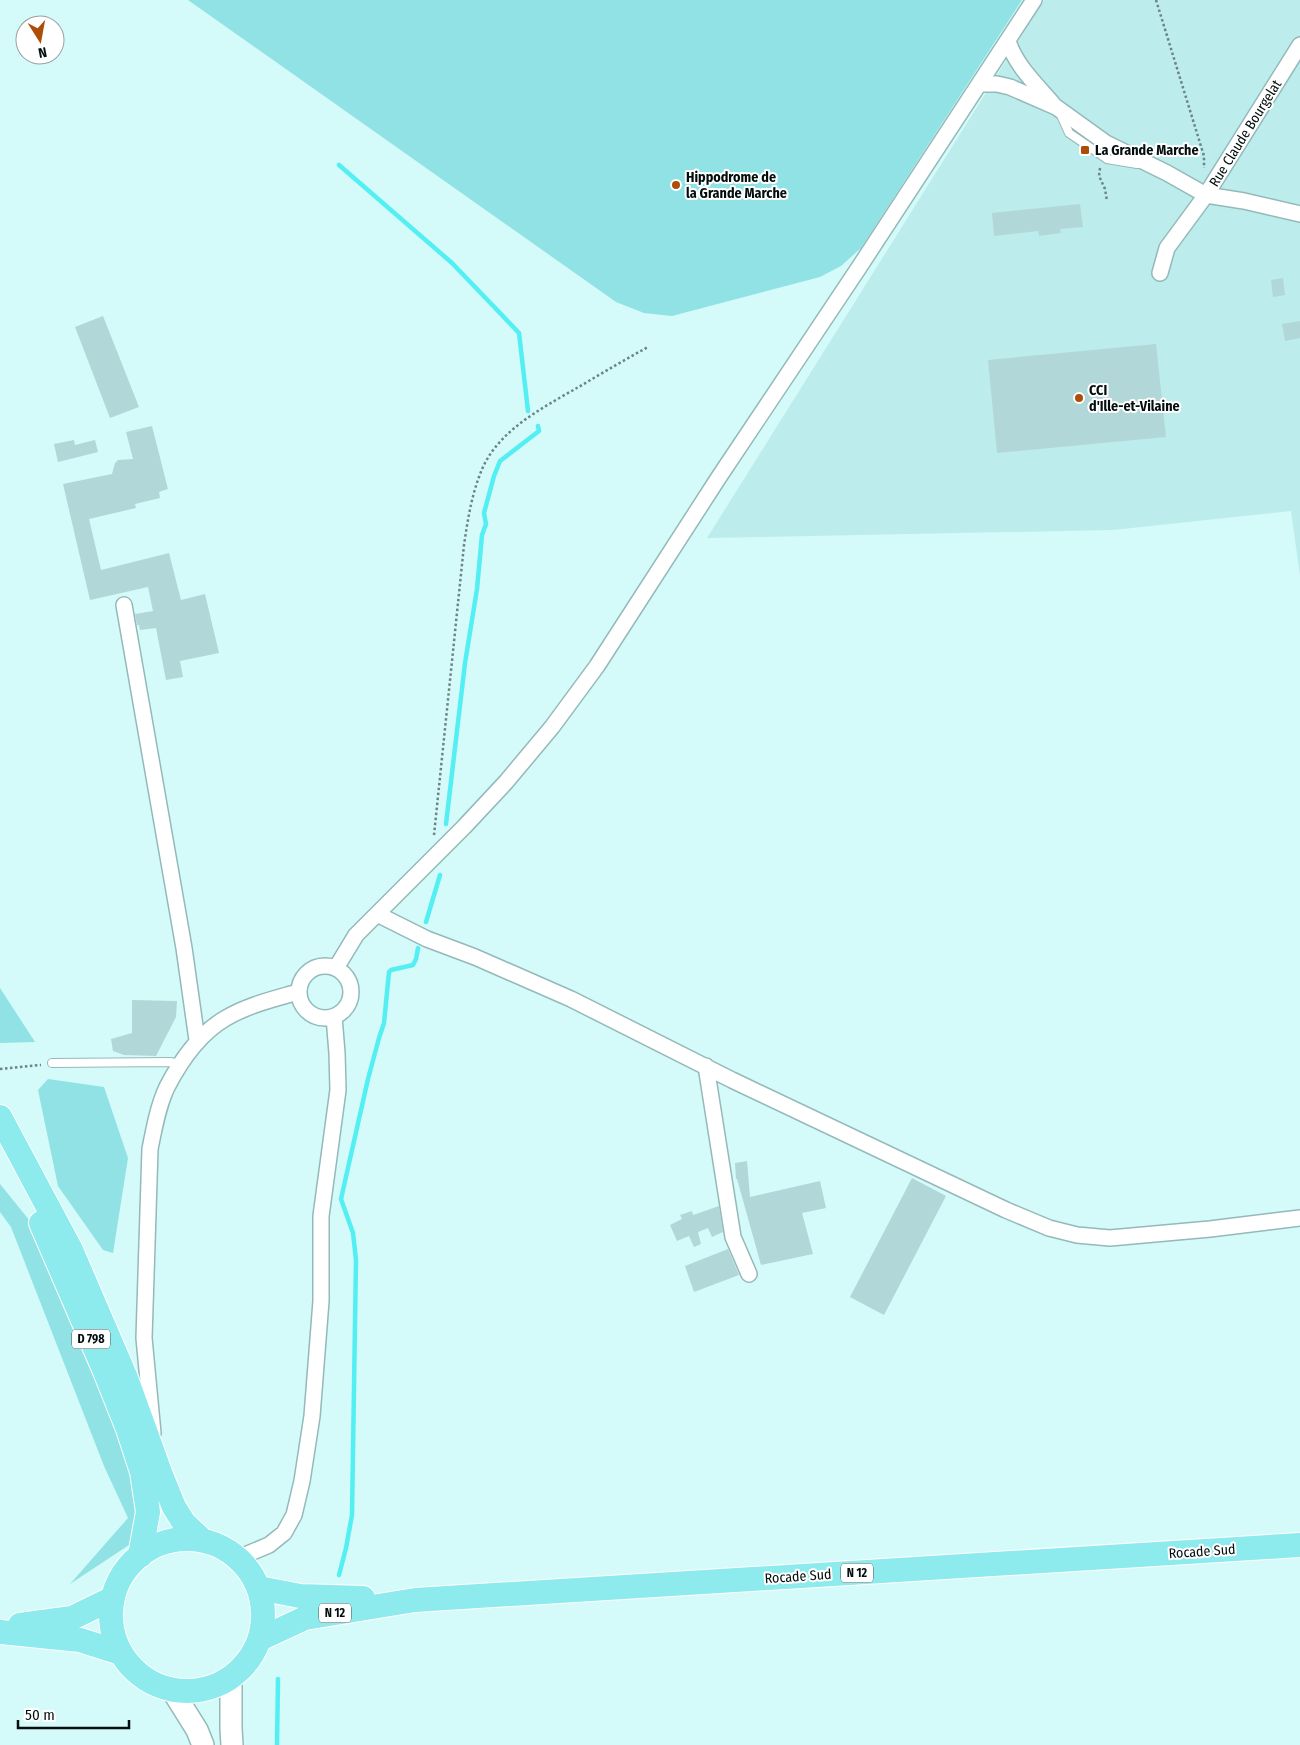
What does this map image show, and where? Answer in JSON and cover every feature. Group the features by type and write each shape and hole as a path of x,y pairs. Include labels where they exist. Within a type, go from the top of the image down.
{"main road":[{"name":"D 798","path":"3,1123 71,1250 126,1378 174,1507 184,1523 202,1540"},
{"name":"D 798","path":"3,1123 40,1222 128,1429 142,1472 148,1512 140,1556"},
{"path":"180,1540 202,1540 221,1547 238,1558 250,1572 259,1588 264,1614 260,1639 249,1661 231,1678 213,1687 193,1692 172,1690 156,1685 142,1677 130,1666 121,1653 114,1635 111,1616 113,1598 119,1582 128,1568 140,1556 159,1545 180,1540"},
{"name":"Rocade Sud","path":"259,1588 300,1596 415,1600 1300,1545"},
{"path":"0,1630 72,1618 113,1598"},
{"name":"Rocade Sud","path":"260,1639 305,1618 415,1600"},
{"path":"0,1630 80,1640 121,1653"}],"street":[{"path":"336,968 356,935 506,782 552,727 597,666 719,477 1034,0"},
{"name":"Rue Claude Bourgelat","path":"1008,41 1010,49 1023,69 1056,107"},
{"name":"Rue Claude Bourgelat","path":"1206,195 1300,45"},
{"name":"Rue Claude Bourgelat","path":"979,84 997,84 1010,87 1056,107 1106,143 1206,195 1244,201 1300,214"},
{"path":"1160,273 1167,248 1206,195"},
{"path":"124,605 184,948 198,1040"},
{"path":"377,914 427,940 475,956 572,999 706,1066 1006,1210 1049,1228 1077,1235 1110,1238 1210,1229 1300,1218"},
{"path":"327,966 336,968 347,978 350,986 351,996 348,1004 342,1012 334,1017 323,1018 314,1016 303,1008 299,1000 298,992 303,977 313,968 327,966"},
{"path":"156,1459 144,1338 150,1149 156,1120 167,1088 198,1040 226,1018 261,1003 298,992"},
{"path":"238,1558 270,1545 284,1533 294,1514 302,1481 312,1416 321,1301 321,1216 338,1090 334,1017"},
{"path":"706,1066 733,1237 749,1274"},
{"path":"231,1678 232,1745"},
{"path":"172,1690 197,1730 203,1745"}],"lane":[{"path":"1056,107 1069,133 1103,157 1152,166"},
{"path":"52,1063 181,1064"}],"path":[{"path":"1156,0 1204,156 1206,195"},
{"path":"1103,157 1099,176 1105,189 1107,201"},
{"path":"432,859 464,545 470,503 484,466 498,444 515,427 557,399 648,346"},
{"path":"0,1069 52,1063"}],"shaded area":[{"name":"Hippodrome de la Grande Marche","path":"188,0 1022,0 861,248 841,266 820,277 672,316 644,313 616,302"},
{"path":"1044,0 1300,0 1300,576 1291,511 1113,530 707,538"},
{"path":"0,988 35,1042 0,1043"},
{"path":"48,1079 104,1087 128,1158 113,1253 103,1250 58,1186 38,1090"},
{"path":"0,1184 34,1226 128,1453 143,1527 135,1541 70,1584 128,1518 104,1466 11,1227 0,1212"}],"building":[{"path":"1080,204 1083,227 1060,229 1061,233 1039,236 1038,231 994,236 992,213"},
{"path":"1283,278 1285,295 1273,297 1271,280"},
{"path":"103,316 139,407 110,418 75,327"},
{"path":"1300,321 1300,338 1285,341 1282,324"},
{"name":"CCI d'Ille-et-Vilaine","path":"1156,344 1166,437 997,453 988,360"},
{"path":"152,426 168,489 159,492 160,498 135,504 136,508 89,519 101,570 169,553 181,600 205,594 219,653 180,661 183,677 166,680 156,628 140,630 139,625 137,625 135,614 153,611 148,587 90,600 63,484 112,474 115,463 118,460 133,459 126,432"},
{"path":"74,440 75,445 95,440 98,452 58,462 54,444"},
{"path":"132,1000 177,1001 176,1017 156,1056 124,1055 113,1051 111,1039 132,1033"},
{"path":"747,1161 750,1197 820,1181 826,1208 802,1213 813,1254 761,1265 736,1179 735,1163"},
{"path":"912,1178 946,1196 884,1315 850,1297"},
{"path":"719,1206 723,1232 712,1237 708,1228 698,1232 701,1244 694,1247 689,1236 677,1241 670,1225 682,1219 680,1215 692,1211 693,1215"},
{"path":"728,1249 739,1275 694,1292 685,1266"}],"waterway":[{"path":"339,165 452,263 519,333 528,411"},
{"path":"446,824 465,663 477,589 482,535 486,524 484,513 500,461 539,431 538,426"},
{"path":"426,922 440,875"},
{"path":"339,1575 352,1515 356,1260 353,1233 341,1199 368,1079 384,1023 389,972 413,965 418,948"},
{"path":"277,1745 278,1679"}],"place":[{"name":"La Grande Marche","path":"1085,150"},
{"name":"Hippodrome de la Grande Marche","path":"676,185"},
{"name":"CCI d'Ille-et-Vilaine","path":"1079,398"}]}
